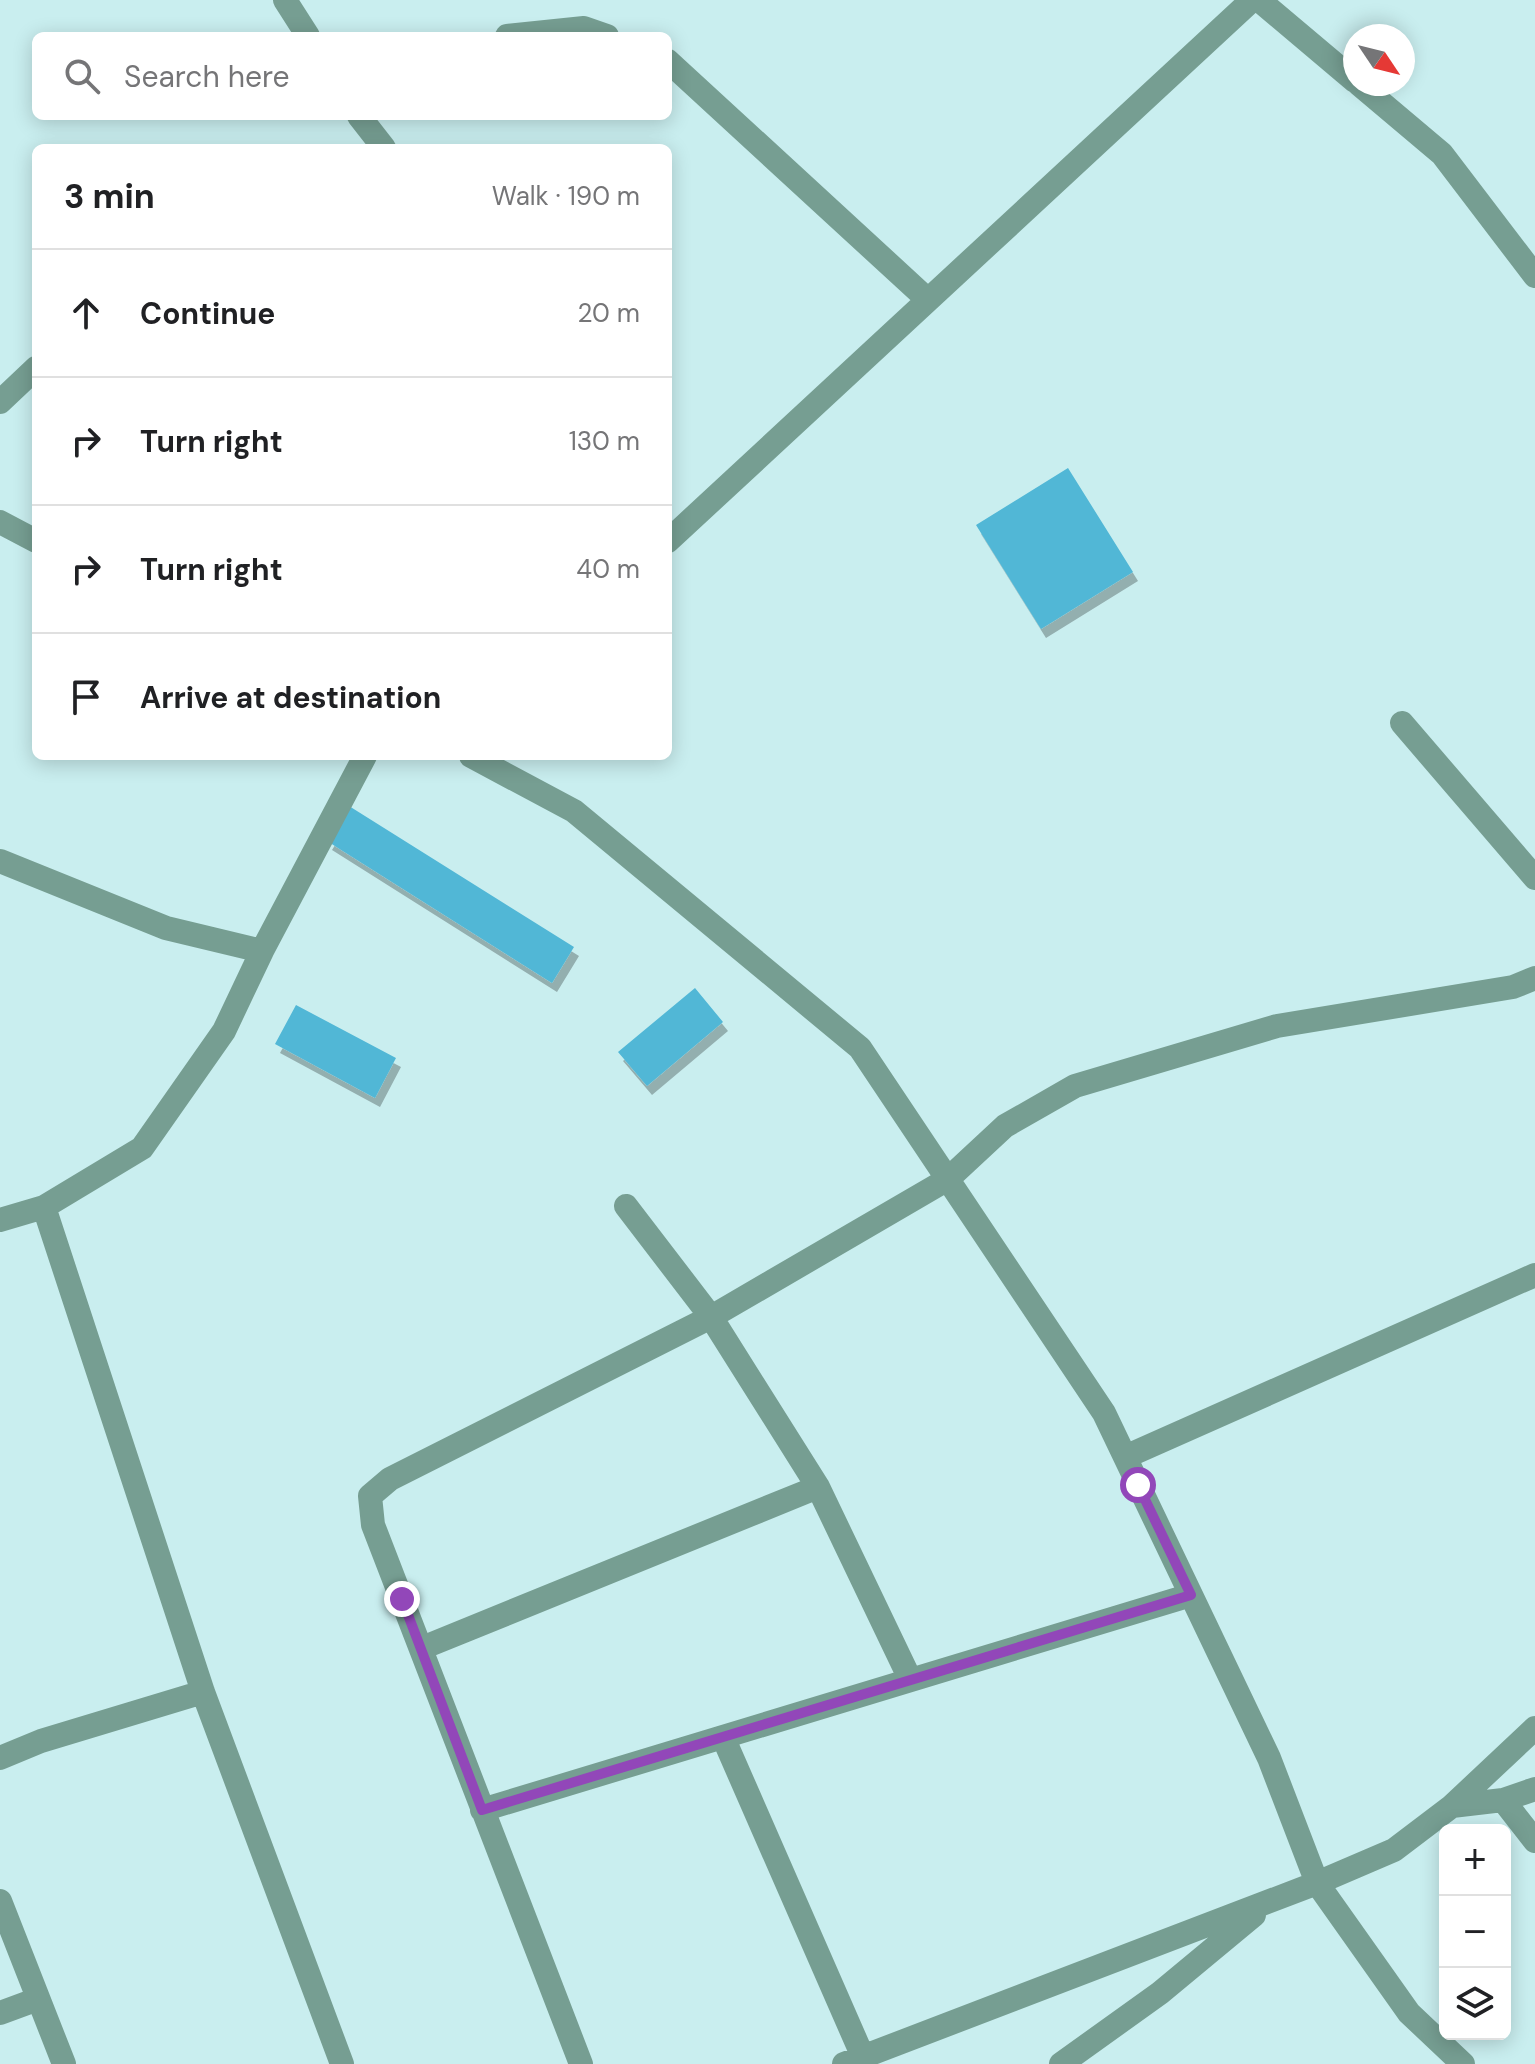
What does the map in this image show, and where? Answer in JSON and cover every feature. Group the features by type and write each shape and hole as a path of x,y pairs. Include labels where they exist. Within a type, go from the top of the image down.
{"street":[{"path":"285,0 305,32"},
{"path":"672,537 1252,0"},
{"path":"1259,0 1343,70"},
{"path":"546,32 584,28 596,32"},
{"path":"672,65 928,300"},
{"path":"1374,96 1442,154 1535,276"},
{"path":"362,120 381,144"},
{"path":"0,402 32,372"},
{"path":"0,522 32,539"},
{"path":"1402,723 1535,878"},
{"path":"0,1220 44,1207 142,1148 224,1031 262,951 363,760"},
{"path":"478,760 574,811 860,1048 1104,1413 1269,1758 1317,1883 1409,2013 1463,2064"},
{"path":"0,861 166,928 262,951"},
{"path":"581,2064 373,1525 370,1496 390,1479 711,1317 948,1179 1005,1126 1075,1086 1277,1026 1513,987 1535,978"},
{"path":"626,1206 711,1317 818,1487 910,1679"},
{"path":"44,1207 203,1692 342,2064"},
{"path":"1125,1457 1535,1275"},
{"path":"422,1648 818,1487"},
{"path":"482,1810 1191,1595"},
{"path":"0,1758 41,1741 203,1692"},
{"path":"723,1737 854,2060 1317,1883 1394,1850 1452,1806 1535,1728"},
{"path":"1452,1806 1503,1800 1535,1789"},
{"path":"1503,1800 1535,1841"},
{"path":"1062,2064 1160,1993 1271,1900"},
{"path":"0,1901 64,2064"},
{"path":"0,2013 38,1999"}],"building":[{"path":"1068,468 1133,572 1041,629 976,525"},
{"path":"349,806 574,947 552,983 327,841"},
{"path":"695,988 723,1022 647,1086 618,1052"},
{"path":"296,1005 396,1058 375,1098 275,1044"}],"route":[{"path":"402,1599 482,1810 1191,1595 1138,1485"}]}
